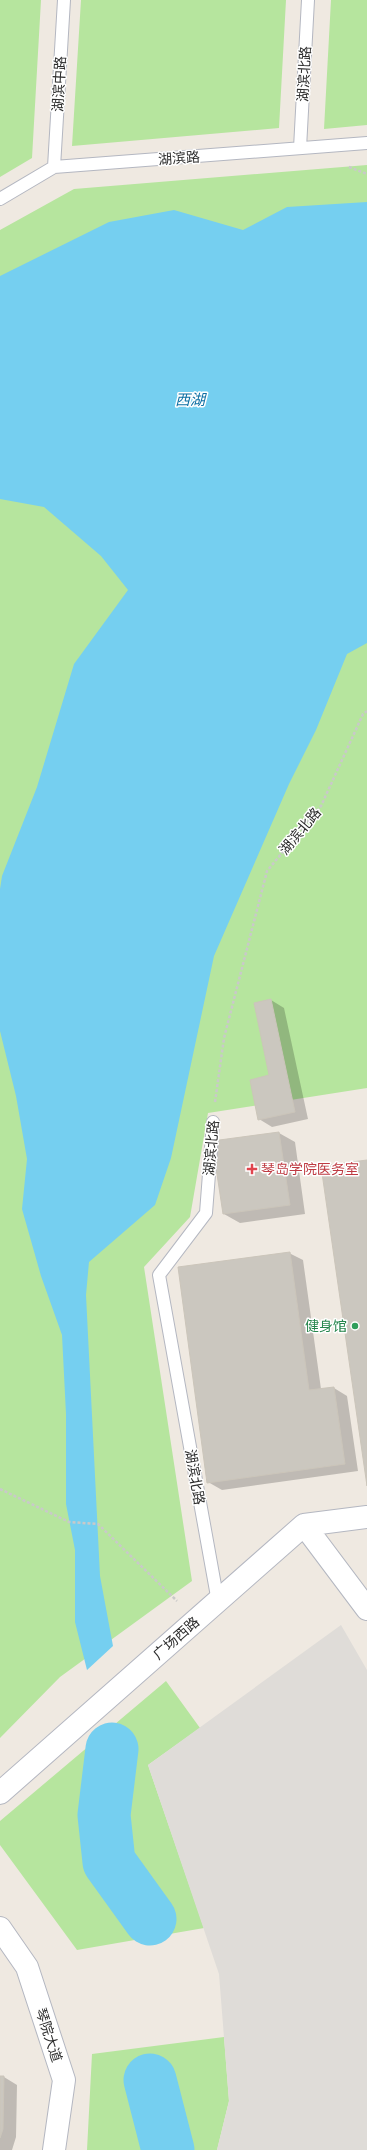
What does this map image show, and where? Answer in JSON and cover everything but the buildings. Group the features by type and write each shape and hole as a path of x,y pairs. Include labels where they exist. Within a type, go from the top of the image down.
{"street":[{"path":"367,1518 304,1526 367,1609"},
{"name":"广场西路","path":"0,1793 304,1526"},
{"name":"琴院大道","path":"0,1928 27,1967 64,2080 54,2150"}],"lane":[{"name":"湖滨中路","path":"54,167 64,0"},
{"name":"湖滨北路","path":"300,148 308,0"},
{"name":"湖滨路","path":"0,199 54,167 367,143"},
{"name":"湖滨北路","path":"213,1122 206,1213 159,1274 218,1602"}],"path":[{"name":"湖滨北路","path":"213,1122 224,1038 267,871 321,806 363,714 367,711"},
{"path":"0,1489 69,1522 98,1524 197,1620"}],"green space":[{"path":"0,0 41,0 32,158 0,177"},
{"path":"81,0 286,0 279,128 72,146"},
{"path":"331,0 367,0 367,125 324,129"},
{"name":"西湖","path":"367,165 367,1088 208,1113 190,1217 144,1267 192,1581 60,1677 0,1738 0,230 74,189"},
{"path":"166,1681 200,1728 148,1765 204,1928 77,1950 0,1845 0,1821"},
{"path":"224,2037 229,2101 217,2150 87,2150 92,2054"}],"shaded area":[{"path":"341,1625 367,1670 367,2150 217,2150 229,2101 219,1974 148,1765"}],"water":[{"name":"西湖","path":"367,202 367,643 347,654 316,730 289,784 214,956 171,1158 155,1205 89,1262 86,1295 100,1576 113,1646 87,1670 75,1622 75,1550 66,1504 66,1414 62,1335 41,1276 22,1209 27,1159 16,1096 0,1031 0,889 2,876 37,787 74,664 128,590 101,556 44,507 0,499 0,276 109,222 174,210 243,230 287,207"}],"waterway":[{"path":"112,1749 104,1815 109,1862 150,1919"},
{"path":"150,2080 168,2150"}],"place":[{"name":"琴岛学院医务室","path":"252,1169"},
{"name":"健身馆","path":"355,1326"}]}
